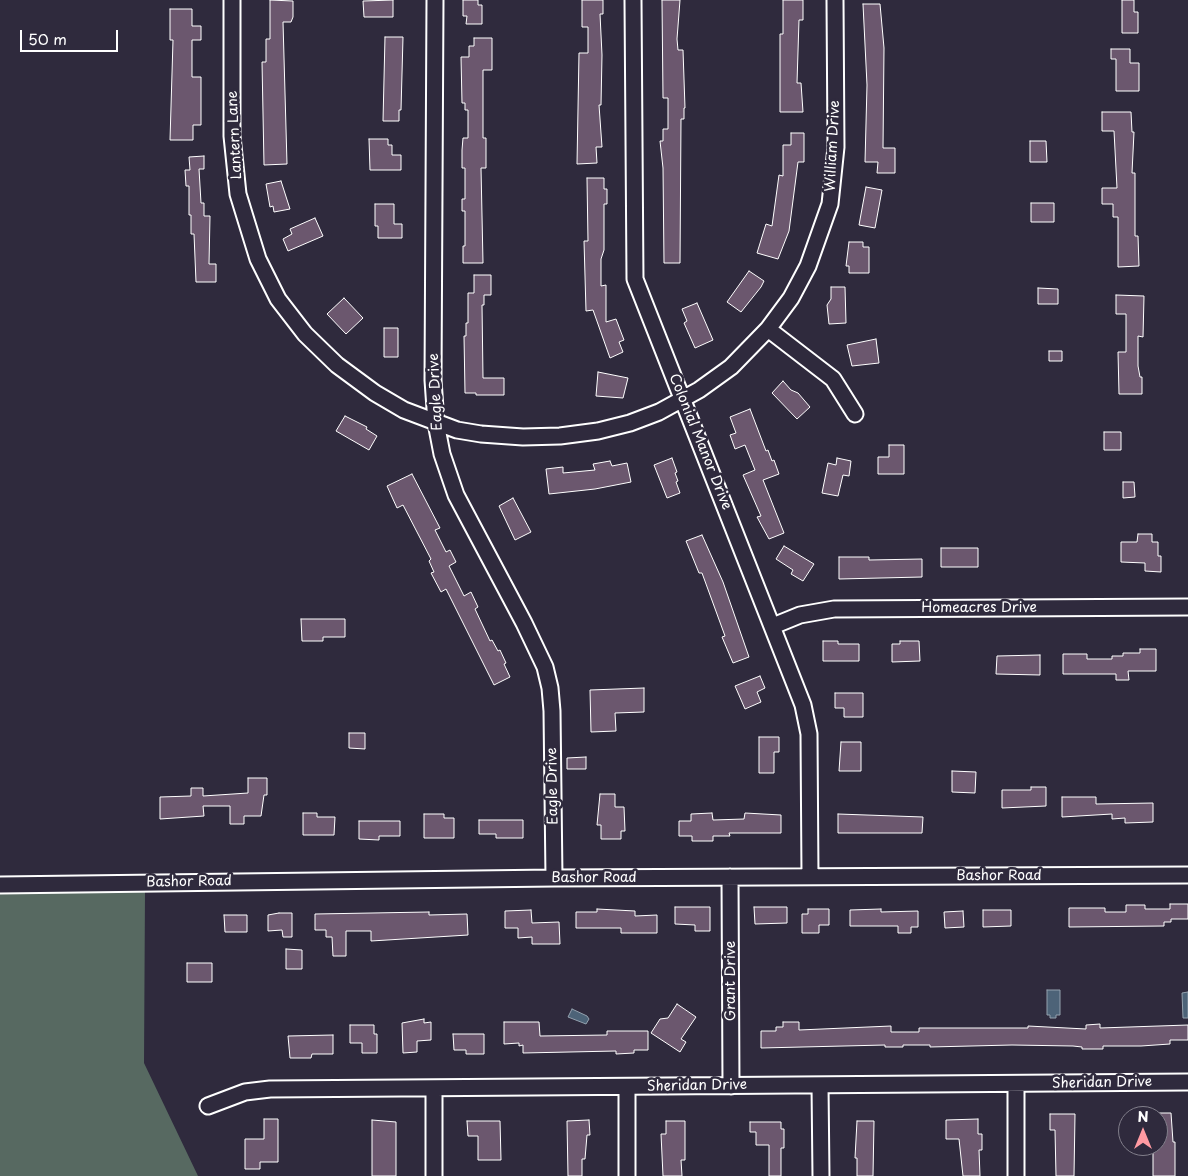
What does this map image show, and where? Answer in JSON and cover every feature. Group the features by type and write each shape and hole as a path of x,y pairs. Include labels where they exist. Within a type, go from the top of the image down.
{"street":[{"name":"Lantern Lane","path":"232,0 234,166 247,229 258,259 278,299 304,334 337,365 375,394 404,410 436,423"},
{"name":"Eagle Drive","path":"434,0 433,380 436,423 442,454 456,495 546,668 552,712 554,878"},
{"name":"Colonial Manor Drive","path":"633,0 635,279 808,719 810,876"},
{"name":"William Drive","path":"436,423 481,434 560,436 598,431 630,423 683,400 731,367 768,329 791,298 808,266 830,204 836,147 835,0"},
{"path":"768,329 833,379 855,414"},
{"name":"Homeacres Drive","path":"773,626 800,615 834,609 1188,607"},
{"name":"Bashor Road","path":"0,885 554,878 1188,875"},
{"name":"Grant Drive","path":"730,877 731,1086"},
{"name":"Sheridan Drive","path":"208,1106 246,1092 270,1089 1188,1082"},
{"path":"1016,1084 1016,1176"},
{"path":"820,1085 820,1176"},
{"path":"627,1087 627,1176"},
{"path":"434,1088 434,1176"}],"green space":[{"path":"145,892 144,1063 198,1176 0,1176 0,893"}],"water":[{"path":"1047,990 1060,990 1060,1015 1056,1015 1056,1018 1050,1018 1050,1015 1047,1015"},
{"path":"1188,992 1188,1018 1183,1018 1182,993"},
{"path":"572,1009 587,1016 589,1019 586,1024 568,1017"}],"building":[{"path":"270,0 293,1 293,17 291,22 283,22 287,164 264,165 262,62 266,62 266,39 270,39"},
{"path":"393,0 393,17 364,17 363,1"},
{"path":"463,0 478,0 478,5 482,5 482,24 466,24 467,16 463,16"},
{"path":"582,0 603,0 603,14 600,14 602,55 601,105 599,105 602,147 596,147 597,163 577,164 579,53 588,53 588,27 582,27"},
{"path":"662,0 680,0 677,39 678,50 683,50 685,108 684,119 681,119 680,263 664,263 663,168 660,141 663,141 663,129 668,129 668,98 663,98"},
{"path":"783,0 803,0 803,20 799,20 797,83 801,83 803,112 780,112 780,34 783,34"},
{"path":"1122,0 1134,0 1134,12 1138,12 1138,33 1122,33"},
{"path":"863,4 880,4 884,48 883,148 895,148 895,173 877,173 878,162 865,162 867,85"},
{"path":"170,9 192,9 192,26 201,26 201,40 192,40 192,77 201,77 201,125 193,125 193,140 170,140 173,40 170,40"},
{"path":"385,37 403,37 399,121 383,121"},
{"path":"474,38 492,38 492,70 483,70 483,138 486,138 486,168 481,168 483,263 463,263 465,211 462,211 462,199 465,199 465,168 462,168 462,150 463,138 468,138 468,110 465,110 465,103 462,103 461,57 469,57 469,46 474,46"},
{"path":"1111,49 1130,49 1130,63 1139,63 1139,91 1116,91 1116,59 1111,59"},
{"path":"1102,112 1131,112 1132,132 1134,132 1132,173 1135,173 1135,236 1138,236 1139,266 1118,267 1118,217 1113,217 1113,204 1102,204 1102,188 1117,188 1114,131 1102,131"},
{"path":"791,133 804,133 804,162 798,162 789,231 778,259 757,253 766,224 772,226 779,175 783,176 783,145 791,145"},
{"path":"369,139 388,139 388,145 392,145 392,155 401,155 401,170 370,170"},
{"path":"1030,141 1046,141 1047,162 1030,162"},
{"path":"204,156 204,169 199,169 201,203 204,203 204,216 210,216 209,264 216,264 216,282 196,282 194,234 191,234 191,215 189,215 189,186 186,186 185,170 190,170 189,157"},
{"path":"587,178 604,178 604,189 607,189 607,204 604,204 604,250 601,259 601,286 606,285 606,322 616,319 624,340 619,342 623,352 610,358 593,310 586,311 584,241 588,241"},
{"path":"281,181 290,209 274,212 273,206 270,207 266,184"},
{"path":"866,187 882,190 875,228 859,225"},
{"path":"1031,203 1054,203 1054,222 1031,222"},
{"path":"375,204 394,204 394,224 402,224 402,238 378,238 378,226 375,226"},
{"path":"315,218 323,236 288,251 283,239 292,234 290,229"},
{"path":"849,242 863,242 863,247 869,247 869,273 849,273 849,266 846,266"},
{"path":"749,271 764,281 741,312 727,302"},
{"path":"474,275 491,275 491,295 484,295 484,305 482,305 483,378 504,378 504,395 465,393 464,336 466,336 466,323 468,323 468,293 474,293"},
{"path":"831,287 845,287 846,323 829,324 827,305 831,299"},
{"path":"1038,288 1058,289 1058,304 1038,304"},
{"path":"1116,295 1144,296 1143,337 1138,336 1138,366 1140,377 1142,377 1142,394 1119,394 1118,352 1126,352 1126,314 1116,314"},
{"path":"344,298 363,318 346,334 327,314"},
{"path":"697,303 713,340 695,348 684,323 687,321 682,309"},
{"path":"384,328 398,328 398,357 384,357"},
{"path":"876,339 879,363 852,366 847,345"},
{"path":"1049,351 1062,351 1062,361 1049,361"},
{"path":"598,372 628,378 623,398 596,396"},
{"path":"783,381 791,390 798,393 810,407 797,419 772,393"},
{"path":"750,409 766,451 768,450 772,461 774,460 779,474 763,480 784,533 769,539 757,517 761,516 743,475 755,470 745,445 735,449 730,435 736,433 730,417"},
{"path":"345,416 367,427 366,429 377,436 369,450 336,431"},
{"path":"1104,432 1121,432 1121,450 1104,450"},
{"path":"889,445 904,445 904,474 878,474 878,457 889,457"},
{"path":"672,458 677,472 675,473 678,481 676,482 680,493 667,498 654,465"},
{"path":"837,458 851,461 849,476 843,475 838,496 822,493 828,463 836,465"},
{"path":"610,461 612,466 627,463 631,482 595,489 549,494 546,469 563,467 563,473 595,470 593,464"},
{"path":"412,474 440,528 435,530 446,552 450,550 456,562 449,566 464,596 471,592 478,607 475,609 490,641 492,640 498,651 500,650 506,663 504,664 510,677 494,685 446,589 441,592 431,573 434,572 429,561 431,559 403,505 397,508 387,486"},
{"path":"1123,482 1134,482 1135,497 1123,498"},
{"path":"513,498 531,532 515,540 499,506"},
{"path":"1138,534 1152,534 1152,542 1158,542 1158,556 1161,556 1161,572 1145,571 1145,563 1121,562 1121,542 1137,542"},
{"path":"702,535 723,582 749,657 733,663 722,637 725,636 702,573 699,573 686,541"},
{"path":"784,546 814,564 803,581 791,574 793,570 776,559"},
{"path":"941,548 978,548 978,567 941,567"},
{"path":"839,557 869,557 869,560 922,559 922,577 839,579"},
{"path":"301,619 345,619 345,637 323,637 323,641 302,641"},
{"path":"823,641 838,641 838,644 859,644 859,661 823,661"},
{"path":"900,641 919,641 920,661 892,662 892,644 900,644"},
{"path":"1140,649 1156,649 1156,671 1128,671 1129,680 1116,680 1116,674 1063,674 1063,654 1087,654 1087,659 1112,659 1112,656 1123,656 1123,653 1140,653"},
{"path":"1040,655 1040,675 996,674 997,656"},
{"path":"760,676 765,688 757,692 761,702 745,709 735,686"},
{"path":"644,688 644,712 615,713 616,731 591,732 590,690"},
{"path":"835,693 863,693 863,717 844,717 844,708 835,708"},
{"path":"349,733 365,733 365,749 349,748"},
{"path":"759,737 779,737 779,752 774,752 774,773 759,773"},
{"path":"841,742 861,742 861,771 839,771"},
{"path":"586,757 586,769 567,769 567,758"},
{"path":"952,771 976,772 975,793 952,792"},
{"path":"248,778 267,778 267,795 264,795 261,816 244,816 244,824 230,824 230,806 203,806 204,816 160,819 160,797 191,796 191,788 203,788 203,796 248,793"},
{"path":"1031,787 1046,787 1046,806 1002,808 1002,790 1031,790"},
{"path":"600,794 615,794 615,807 624,807 625,831 621,831 621,839 601,839 601,825 597,825"},
{"path":"1062,797 1096,797 1096,804 1153,803 1153,822 1125,823 1125,818 1112,819 1112,814 1062,817"},
{"path":"303,813 317,813 317,817 335,817 334,835 303,835"},
{"path":"712,813 713,820 744,819 745,813 781,815 781,833 729,833 730,836 713,836 713,841 692,841 692,836 679,836 679,821 691,821 691,814"},
{"path":"424,814 444,814 444,818 454,818 454,838 424,838"},
{"path":"838,814 923,817 922,833 838,833"},
{"path":"479,820 523,820 523,838 496,838 496,834 479,834"},
{"path":"359,821 400,821 400,836 379,836 379,840 359,839"},
{"path":"1170,904 1188,904 1188,919 1171,919 1171,922 1164,922 1164,926 1069,927 1069,908 1105,908 1105,912 1126,912 1126,905 1145,905 1145,909 1170,909"},
{"path":"675,907 710,907 710,931 695,931 695,925 675,924"},
{"path":"754,907 787,907 787,923 755,924"},
{"path":"597,909 635,911 635,916 657,915 657,933 621,933 621,928 576,928 576,912 597,912"},
{"path":"808,909 829,909 829,925 819,925 819,933 802,933 802,914 808,914"},
{"path":"881,909 881,912 918,911 918,927 911,927 911,933 898,933 898,926 850,926 850,910"},
{"path":"531,910 532,923 559,922 560,944 532,944 532,937 518,938 518,928 505,928 505,911"},
{"path":"983,910 1011,910 1011,926 983,927"},
{"path":"963,911 964,927 945,928 944,912"},
{"path":"429,912 429,915 467,914 468,935 371,941 371,931 346,931 346,956 333,956 332,937 326,937 326,930 315,930 315,914"},
{"path":"292,913 292,937 283,937 282,930 268,931 268,915"},
{"path":"224,915 247,915 247,932 225,932"},
{"path":"286,949 302,950 302,969 286,969"},
{"path":"187,963 212,963 212,982 187,982"},
{"path":"677,1004 696,1017 681,1039 686,1042 680,1052 651,1033 660,1019 668,1018"},
{"path":"424,1019 424,1023 431,1022 431,1040 417,1041 417,1052 403,1053 402,1023"},
{"path":"504,1022 539,1022 540,1036 607,1035 607,1031 648,1031 648,1050 634,1050 634,1053 616,1054 616,1051 523,1053 523,1045 519,1046 519,1043 504,1044"},
{"path":"783,1022 799,1022 799,1030 891,1026 891,1032 919,1032 919,1028 1028,1028 1028,1026 1086,1029 1086,1025 1100,1024 1100,1028 1188,1025 1188,1040 1170,1040 1170,1044 1103,1046 1103,1049 1082,1049 1082,1047 1073,1046 1012,1045 930,1047 930,1045 903,1045 903,1047 885,1047 885,1045 761,1048 761,1031 776,1031 776,1027 783,1027"},
{"path":"350,1025 374,1025 374,1034 377,1034 377,1053 362,1053 362,1043 350,1043"},
{"path":"453,1034 484,1034 484,1054 466,1054 466,1050 454,1050"},
{"path":"333,1035 333,1054 312,1054 311,1058 290,1058 288,1036"},
{"path":"1168,1113 1171,1113 1173,1142 1175,1142 1175,1176 1153,1176 1153,1156 1168,1156"},
{"path":"1050,1114 1075,1114 1074,1176 1056,1176 1055,1130 1050,1130"},
{"path":"264,1119 278,1119 278,1162 260,1162 260,1169 245,1169 245,1139 264,1139"},
{"path":"978,1119 978,1134 982,1134 982,1150 979,1150 980,1176 963,1176 959,1139 946,1139 946,1120"},
{"path":"372,1120 396,1122 396,1176 372,1176"},
{"path":"589,1120 590,1135 587,1135 585,1159 582,1159 582,1176 568,1176 567,1121"},
{"path":"467,1121 500,1121 501,1160 478,1160 478,1136 468,1136"},
{"path":"666,1121 685,1121 685,1160 681,1160 682,1176 663,1176 661,1134 666,1134"},
{"path":"857,1121 874,1121 873,1176 857,1176 857,1158 855,1158"},
{"path":"750,1122 781,1122 781,1129 784,1129 784,1148 781,1148 781,1176 769,1176 769,1145 756,1145 756,1132 750,1132"}]}
